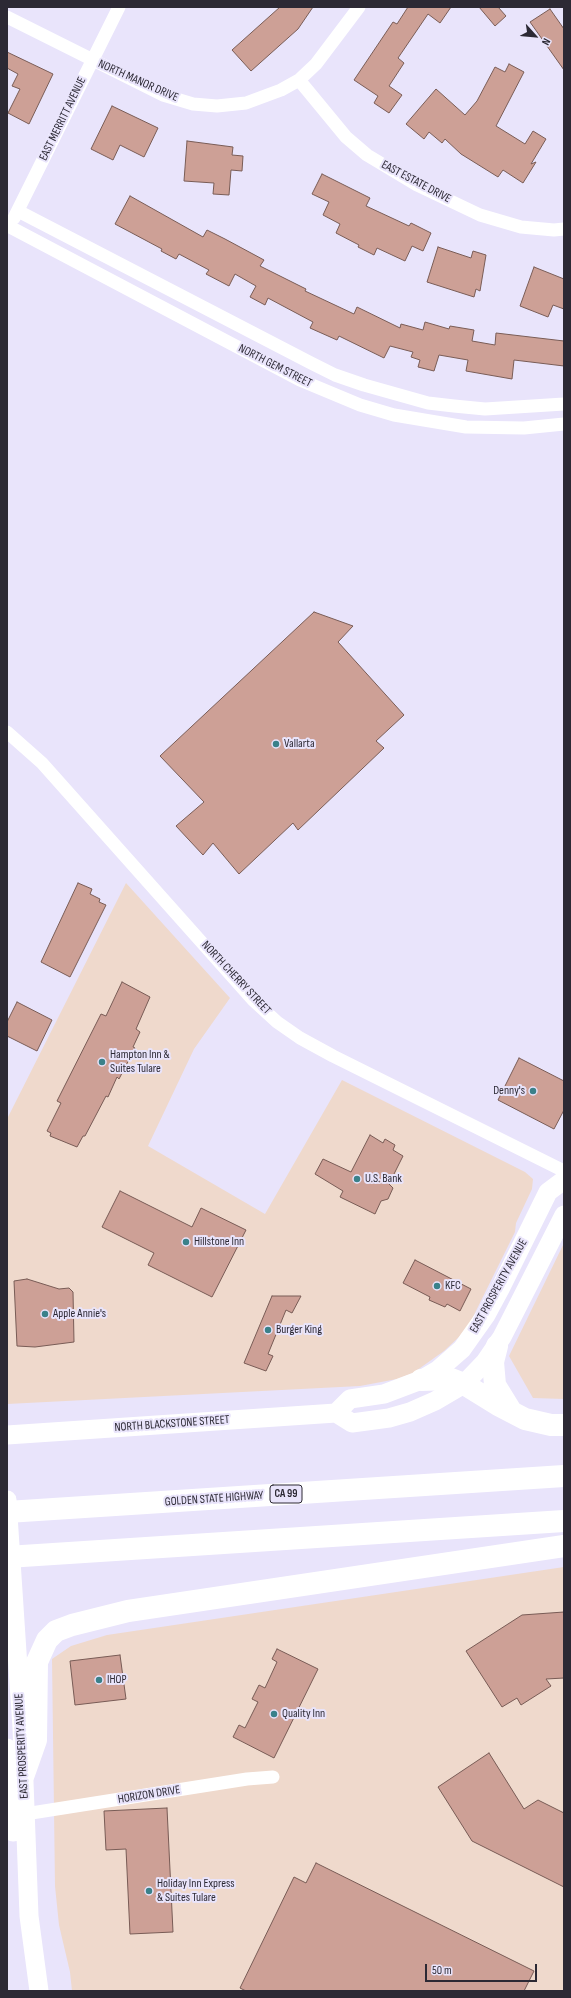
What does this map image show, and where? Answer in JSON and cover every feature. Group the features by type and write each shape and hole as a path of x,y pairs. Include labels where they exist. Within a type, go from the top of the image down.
{"highway":[{"path":"497,1346 492,1362 495,1385 513,1414"},
{"path":"421,1380 451,1379 464,1384 513,1414 536,1422 564,1425"},
{"name":"GOLDEN STATE HIGHWAY","path":"7,1512 564,1476"},
{"path":"7,1557 564,1521"},
{"path":"24,1774 36,1740 37,1662 47,1640 56,1632 72,1625 128,1611 564,1546"}],"main road":[{"name":"EAST PROSPERITY AVENUE","path":"421,1380 453,1358 471,1338 500,1289 548,1192 564,1180"},
{"name":"EAST PROSPERITY AVENUE","path":"464,1384 497,1346 564,1215"},
{"path":"421,1380 384,1394 350,1398 336,1413 352,1423 389,1418 410,1412 432,1403 464,1384"},
{"name":"NORTH BLACKSTONE STREET","path":"7,1435 336,1413"},
{"name":"EAST PROSPERITY AVENUE","path":"7,1500 24,1774 26,1864 30,1916 39,1991"},
{"path":"7,1748 14,1856 26,1864"}],"street":[{"name":"EAST MERRITT AVENUE","path":"8,229 119,7"},
{"name":"NORTH MANOR DRIVE","path":"7,17 92,61 163,95 193,104 217,106 246,103 281,90 299,80 316,64 359,7"},
{"name":"EAST ESTATE DRIVE","path":"299,80 318,105 356,146 367,155 418,185 487,217 521,227 554,230 564,229"},
{"name":"NORTH GEM STREET","path":"18,211 335,375 364,385 428,403 485,409 564,404"},
{"name":"NORTH GEM STREET","path":"8,229 300,380 360,405 394,415 466,427 524,428 564,424"},
{"name":"NORTH CHERRY STREET","path":"7,732 42,762 253,1000 277,1022 300,1038 333,1056 564,1171"},
{"name":"HORIZON DRIVE","path":"25,1814 247,1779 273,1777"}],"shaded area":[{"path":"126,883 230,998 194,1049 148,1146 265,1214 342,1080 525,1172 533,1179 532,1189 516,1223 515,1232 470,1323 459,1337 444,1351 413,1373 397,1379 360,1386 7,1404 7,1119"},
{"path":"564,1243 564,1399 533,1398 509,1356"},
{"path":"564,1567 564,1991 72,1991 70,1972 59,1925 55,1886 52,1659 71,1646 107,1635"}],"building":[{"path":"280,7 313,7 298,29 251,71 232,50"},
{"path":"408,7 451,7 440,23 428,14 398,58 404,63 389,86 402,95 389,113 374,103 378,96 354,80 393,22 397,24"},
{"path":"479,7 498,7 506,16 495,26"},
{"path":"550,9 564,29 564,70 530,22"},
{"path":"7,52 53,74 29,124 8,113 20,89 12,86 18,74 7,68"},
{"path":"509,64 524,72 496,126 525,144 533,131 546,139 531,164 536,162 523,183 503,170 498,177 461,154 445,139 442,143 429,132 424,139 406,124 436,89 465,115 477,101 495,67 505,72"},
{"path":"112,106 158,128 144,157 120,145 113,160 91,149"},
{"path":"187,141 233,147 232,155 243,156 242,171 231,170 229,195 213,194 214,183 184,181"},
{"path":"322,174 370,198 366,206 409,226 411,223 431,233 423,251 412,246 405,261 377,248 374,255 336,233 340,224 323,215 329,202 312,194"},
{"path":"130,196 203,237 207,230 225,239 264,260 260,266 306,289 305,291 354,314 357,307 400,328 401,324 423,330 425,322 449,329 450,326 474,330 472,341 495,345 496,333 564,341 564,366 514,360 512,379 466,371 468,360 439,355 434,371 418,367 420,360 411,357 413,352 390,346 384,358 339,336 337,340 310,328 313,322 268,298 265,305 250,297 256,286 235,274 229,286 206,274 209,270 179,254 176,259 161,251 162,249 115,224"},
{"path":"438,247 471,258 473,251 486,255 480,291 476,289 474,297 427,282"},
{"path":"534,267 564,279 564,309 553,305 548,317 520,306"},
{"name":"Vallarta","path":"314,612 353,626 338,642 404,715 376,741 384,748 298,830 293,823 239,874 213,843 203,855 176,826 204,802 160,756"},
{"path":"78,883 92,889 90,894 100,899 99,902 106,905 70,977 41,962"},
{"name":"Hampton Inn & Suites Tulare","path":"122,982 150,997 136,1029 140,1032 133,1047 135,1048 119,1079 117,1077 108,1097 106,1096 85,1136 83,1136 77,1147 50,1136 51,1133 47,1131 61,1103 57,1101 101,1014 106,1016"},
{"path":"17,1002 52,1020 37,1051 7,1036 7,1022"},
{"name":"Denny's","path":"519,1058 564,1081 564,1110 554,1129 498,1100"},
{"name":"U.S. Bank","path":"370,1135 383,1143 385,1139 395,1145 393,1150 403,1156 389,1184 393,1188 388,1199 381,1201 375,1214 340,1197 343,1191 315,1174 323,1159 351,1172"},
{"name":"Hillstone Inn","path":"120,1191 192,1227 201,1208 246,1230 212,1297 148,1265 154,1253 102,1227"},
{"name":"KFC","path":"415,1260 471,1289 460,1311 447,1304 445,1307 429,1300 430,1297 403,1283"},
{"name":"Apple Annie's","path":"27,1279 59,1289 69,1288 73,1292 74,1342 35,1347 17,1346 14,1281"},
{"name":"Burger King","path":"272,1296 301,1296 292,1313 286,1310 268,1354 273,1356 266,1371 244,1363"},
{"path":"564,1612 564,1678 546,1679 551,1686 521,1705 517,1698 502,1707 466,1651 522,1615"},
{"name":"Quality Inn","path":"277,1649 318,1669 274,1758 233,1737 239,1725 245,1728 258,1702 252,1699 259,1685 265,1688 277,1662 272,1659"},
{"path":"120,1655 126,1699 75,1705 70,1661"},
{"path":"489,1753 524,1809 538,1800 564,1813 564,1887 472,1841 438,1787"},
{"name":"Holiday Inn Express & Suites Tulare","path":"167,1808 173,1932 130,1934 126,1849 106,1850 104,1811"},
{"path":"316,1863 534,1971 524,1991 246,1991 240,1988 294,1877 306,1883"}],"place":[{"name":"Vallarta","path":"276,744"},
{"name":"Hampton Inn & Suites Tulare","path":"102,1062"},
{"name":"Denny's","path":"533,1091"},
{"name":"U.S. Bank","path":"357,1179"},
{"name":"Hillstone Inn","path":"186,1242"},
{"name":"KFC","path":"437,1286"},
{"name":"Apple Annie's","path":"45,1314"},
{"name":"Burger King","path":"268,1330"},
{"name":"IHOP","path":"99,1680"},
{"name":"Quality Inn","path":"274,1714"},
{"name":"Holiday Inn Express & Suites Tulare","path":"149,1891"}]}
